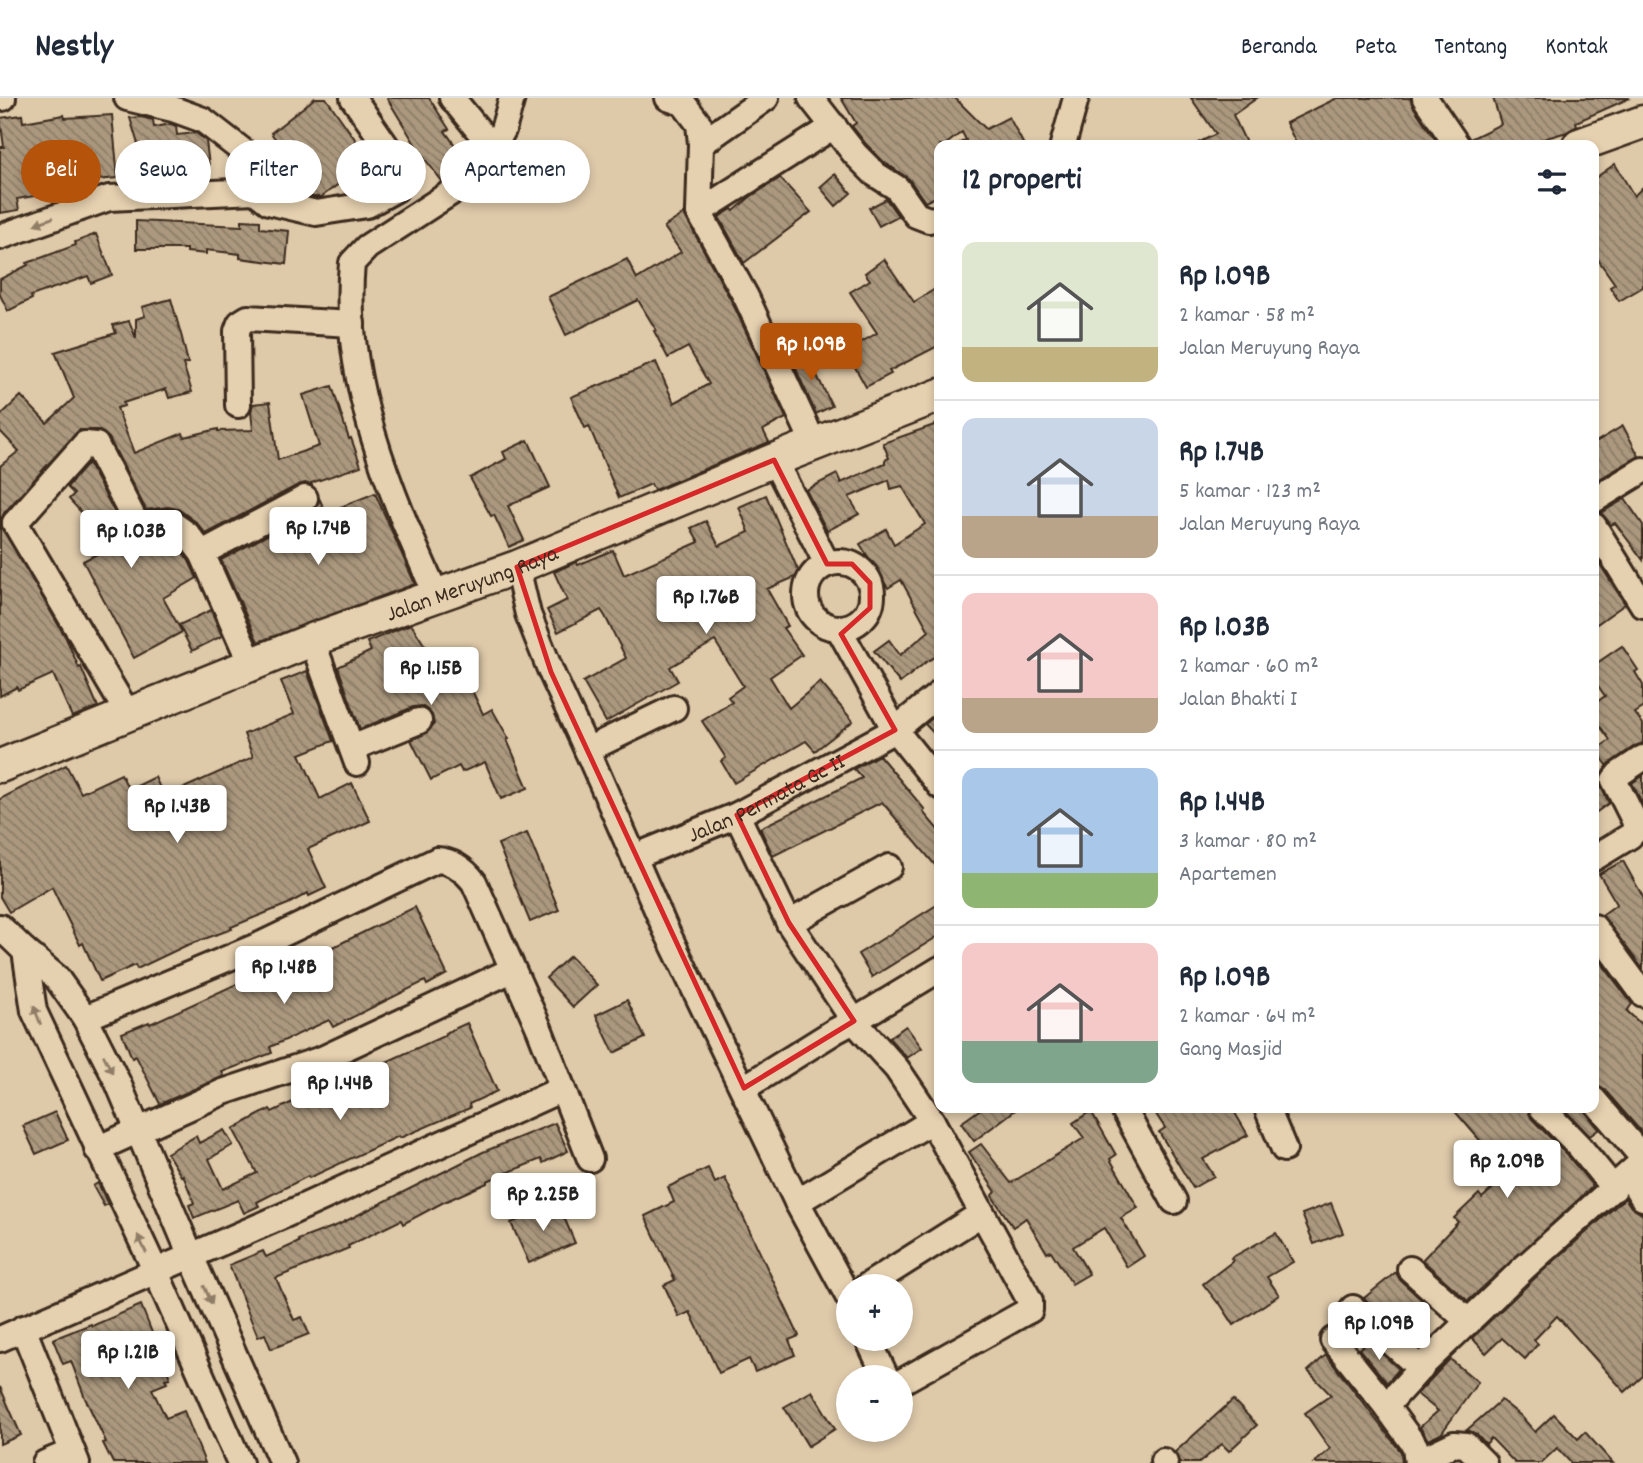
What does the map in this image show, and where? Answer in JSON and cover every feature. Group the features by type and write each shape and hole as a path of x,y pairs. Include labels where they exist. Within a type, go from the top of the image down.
{"main road":[{"path":"1593,140 1643,122"},
{"name":"Jalan Meruyung Raya","path":"0,766 312,640 517,567 774,460 934,397"}],"street":[{"path":"127,98 173,103 203,120 229,140"},
{"path":"273,203 316,213 367,205 396,189 403,170 353,98"},
{"path":"452,98 486,140"},
{"path":"497,140 503,130 512,98"},
{"path":"668,98 683,103 699,124 702,144 699,212 746,297 814,444"},
{"path":"702,144 766,98"},
{"path":"811,98 855,154 875,174 897,188 916,215 934,219"},
{"path":"1064,140 1076,98"},
{"path":"1424,98 1453,140"},
{"path":"699,212 834,126"},
{"path":"0,237 109,198 225,192"},
{"path":"436,594 415,549 373,439 364,402 352,324 351,279 352,263 357,255 440,200"},
{"path":"238,405 237,331 240,323 248,318 352,324"},
{"path":"128,715 7,523 85,444 96,445 139,526 170,522 187,534 202,553 251,664"},
{"path":"774,460 827,564"},
{"path":"1599,497 1643,470"},
{"path":"202,553 305,498"},
{"path":"1599,534 1643,605"},
{"path":"839,562 852,565 863,572 870,583 870,608 863,619 852,626 839,629 826,626 815,619 808,608 805,595 808,582 816,571 827,564 839,562"},
{"path":"517,567 533,625 551,672 634,857 702,1007 744,1088 797,1202 836,1274"},
{"path":"839,629 895,730 934,779"},
{"path":"312,640 354,756 419,721"},
{"name":"Jalan Permata Gc II","path":"634,857 737,815 895,730 934,699"},
{"path":"587,750 674,708"},
{"path":"1599,855 1636,830 1634,820 1614,780 1643,758"},
{"path":"737,815 789,923 854,1021 897,1069 932,1121 1030,1301 1030,1310 913,1366"},
{"path":"85,1018 262,944 437,860 448,861 468,873 474,881 539,1028 590,1159"},
{"path":"789,923 889,867"},
{"path":"0,927 55,977 85,1018 118,1083 282,1463"},
{"path":"1599,934 1643,994"},
{"path":"24,951 34,1011 156,1272 240,1463"},
{"path":"97,1149 223,1092 322,1059 512,970"},
{"path":"744,1088 934,973"},
{"path":"0,1339 156,1272 562,1089"},
{"path":"1599,1109 1632,1171 1643,1198"},
{"path":"1126,1113 1174,1200"},
{"path":"1269,1113 1284,1149"},
{"path":"1547,1113 1579,1146 1632,1171"},
{"path":"797,1202 932,1121"},
{"path":"1386,1406 1525,1267 1632,1171"},
{"path":"886,1274 981,1214"},
{"path":"1410,1269 1469,1322"},
{"path":"1353,1308 1421,1369"},
{"path":"23,1328 74,1457 46,1463"},
{"path":"1333,1340 1415,1446 1418,1462 1454,1444 1466,1446 1484,1463"}],"highlighted area":[{"path":"774,460 827,564 852,564 870,583 870,608 841,634 895,730 737,815 789,923 854,1021 744,1088 551,672 517,567"}],"building":[{"path":"315,98 326,98 356,140 336,140 336,186 322,196 322,140 276,140 271,133"},
{"path":"387,98 429,98 449,129 445,131 451,140 440,140 440,178 426,160 426,140 412,140"},
{"path":"841,98 955,98 986,129 1009,117 1021,140 966,140 962,132 952,140 934,140 934,198 925,202 909,179 884,162 866,144 852,126 856,123"},
{"path":"1191,98 1257,98 1233,115 1245,140 1204,140 1216,134"},
{"path":"1337,98 1410,98 1436,140 1294,140 1286,123"},
{"path":"1493,98 1630,98 1576,122 1577,126 1567,132 1540,140 1470,140 1501,124"},
{"path":"22,115 23,122 64,115 65,118 112,115 115,178 101,180 101,140 21,140 21,198 17,199 19,210 0,213 0,147 4,147 0,118"},
{"path":"130,118 153,120 154,127 171,124 176,126 177,135 196,133 205,140 137,140"},
{"path":"1615,164 1634,196 1643,187 1643,287 1619,301 1610,287 1615,284 1599,261 1599,175"},
{"path":"835,174 851,193 836,206 820,187"},
{"path":"780,178 811,212 744,263 719,217 732,209 734,211"},
{"path":"886,199 898,216 879,226 869,208"},
{"path":"684,214 733,304 786,418 763,430 769,442 654,490 651,484 619,498 589,426 585,428 571,397 656,362 674,403 709,384 688,347 668,358 654,331 656,330 638,300 566,335 548,297 627,259 637,279 681,252 664,227"},
{"path":"242,220 260,221 260,228 289,231 286,264 206,250 206,254 187,252 187,249 136,249 136,221 242,226"},
{"path":"96,234 112,275 91,283 88,276 31,296 32,299 8,311 0,295 0,279 28,265 27,263 76,245 75,242"},
{"path":"884,259 914,302 934,290 934,348 889,371 891,374 866,387 846,351 877,333 850,292 870,280 865,273"},
{"path":"171,299 188,363 183,364 192,392 169,398 166,389 123,403 124,406 117,408 134,453 183,433 184,437 218,429 253,430 253,404 270,402 278,460 319,446 303,395 332,386 361,466 311,483 312,485 298,485 206,534 196,522 178,509 168,507 146,510 109,438 98,430 79,430 4,513 0,524 0,466 19,451 0,431 0,416 21,396 47,423 74,398 55,352 116,333 113,325 129,321 136,338 136,319 145,316 142,307"},
{"path":"805,351 832,406 816,414 791,358"},
{"path":"934,425 934,657 900,683 874,651 889,640 900,655 929,631 901,580 888,588 860,544 886,529 894,544 925,524 902,486 891,489 889,480 849,497 859,514 827,531 806,490 837,474 841,483 885,463 889,458 883,443"},
{"path":"1623,426 1639,456 1599,479 1599,440"},
{"path":"528,440 550,487 508,506 524,540 509,547 494,515 491,516 470,478 506,459 503,452"},
{"path":"88,463 127,535 140,541 166,537 177,545 197,578 163,598 182,632 134,658 83,561 99,553 81,512 69,499 74,494 67,487"},
{"path":"375,493 415,584 258,642 221,560 312,511 320,500 326,513"},
{"path":"766,495 800,575 767,589 788,626 783,628 802,655 770,677 789,708 820,682 853,721 815,751 806,741 734,783 721,761 726,758 702,721 732,702 728,697 743,686 715,641 670,667 678,681 606,722 583,682 626,658 605,616 601,610 558,632 547,610 567,600 554,572 613,550 624,575 699,542 691,528 706,521 719,546 749,532 739,507"},
{"path":"1625,499 1643,525 1643,560 1615,523 1611,525 1601,513"},
{"path":"0,524 66,638 98,707 72,717 53,674 0,696"},
{"path":"1599,563 1625,604 1599,622"},
{"path":"211,610 222,636 192,651 179,625"},
{"path":"411,624 438,666 460,656 473,682 469,684 483,714 492,709 509,739 507,740 528,788 501,799 485,762 462,772 459,766 431,780 411,740 425,734 434,724 432,715 422,706 413,707 360,729 338,667 371,651 367,642"},
{"path":"1622,646 1638,670 1635,672 1643,685 1643,708 1635,713 1643,724 1643,743 1607,765 1599,754 1599,748 1610,740 1599,725 1599,700 1605,696 1599,687 1599,662"},
{"path":"307,671 333,741 300,754 320,799 352,783 370,821 308,849 326,888 309,896 308,893 137,969 135,965 100,981 83,943 80,945 52,887 9,912 0,897 0,799 66,765 81,793 121,774 129,790 155,777 164,797 253,757 244,734 294,714 281,681"},
{"path":"934,717 934,734 925,724"},
{"path":"879,755 925,810 923,812 934,825 934,864 882,802 773,856 760,828 862,778 854,769"},
{"path":"1643,776 1643,805 1632,783"},
{"path":"1599,778 1609,803 1599,810"},
{"path":"527,833 559,910 530,922 498,844"},
{"path":"1623,861 1643,897 1643,969 1602,915 1617,904 1599,874"},
{"path":"415,907 447,974 427,985 425,981 333,1027 329,1020 270,1047 272,1053 222,1072 224,1076 160,1104 136,1056 132,1058 122,1033 149,1022 150,1024 243,981 245,986 289,962 322,949 323,952"},
{"path":"934,907 934,939 872,977 858,954"},
{"path":"570,956 597,985 573,1007 546,978"},
{"path":"1599,960 1632,1004 1627,1011 1643,1026 1643,1134 1605,1090 1599,1088"},
{"path":"627,1000 645,1038 614,1053 596,1015"},
{"path":"467,1023 497,1091 469,1104 470,1108 400,1138 399,1136 309,1178 308,1176 257,1202 259,1206 244,1213 238,1200 194,1218 189,1205 194,1203 183,1175 181,1176 167,1153 196,1136 199,1143 224,1130 233,1145 209,1159 223,1189 257,1173 233,1129 270,1109 272,1112 360,1070 362,1073"},
{"path":"906,1026 922,1048 907,1058 889,1038"},
{"path":"55,1112 68,1140 36,1154 23,1126"},
{"path":"975,1113 1011,1113 974,1141 961,1123"},
{"path":"1092,1113 1116,1155 1110,1159 1138,1208 1121,1218 1144,1256 1127,1267 1104,1228 1073,1247 1089,1274 1072,1284 1051,1251 1047,1253 1026,1218 1013,1227 992,1196 996,1192 969,1152 981,1144 1011,1183 1084,1138 1073,1123"},
{"path":"1155,1113 1235,1113 1248,1135 1203,1159 1214,1176 1193,1188 1159,1132 1165,1128"},
{"path":"1456,1113 1530,1113 1531,1118 1593,1186 1468,1301 1422,1260 1458,1222 1454,1218 1479,1194 1482,1198 1509,1174"},
{"path":"1568,1113 1586,1113 1599,1129 1590,1136"},
{"path":"555,1123 568,1151 543,1163 541,1159 487,1181 403,1224 401,1220 348,1246 349,1248 276,1278 294,1320 302,1317 309,1334 271,1349 265,1334 258,1337 229,1265 263,1251 266,1257 299,1242 298,1240 338,1225 483,1152"},
{"path":"708,1168 715,1183 725,1178 799,1336 789,1340 795,1355 755,1372 749,1359 719,1373 690,1312 679,1317 664,1285 675,1280 645,1216 674,1202 668,1187"},
{"path":"98,1183 108,1204 104,1206 93,1186"},
{"path":"1625,1198 1631,1207 1643,1215 1643,1376 1625,1392 1557,1316 1534,1340 1538,1344 1525,1359 1502,1338 1486,1353 1472,1338"},
{"path":"558,1203 575,1243 529,1263 511,1223"},
{"path":"1331,1203 1343,1233 1314,1244 1302,1214"},
{"path":"1276,1233 1293,1262 1267,1277 1279,1295 1234,1325 1203,1284 1233,1261 1231,1258"},
{"path":"1396,1272 1400,1280 1427,1305 1402,1325 1422,1346 1419,1348 1364,1298"},
{"path":"141,1305 170,1378 165,1379 167,1383 152,1389 166,1418 184,1411 205,1463 113,1463 71,1361 63,1364 53,1339"},
{"path":"1368,1341 1399,1369 1387,1383 1359,1349"},
{"path":"1326,1355 1401,1452 1402,1463 1314,1463 1330,1449 1305,1413 1331,1395 1308,1371"},
{"path":"1450,1359 1478,1382 1441,1434 1428,1440 1420,1427 1438,1411 1417,1394"},
{"path":"0,1387 21,1435 0,1444"},
{"path":"812,1391 835,1429 808,1446 784,1407"},
{"path":"1233,1400 1257,1425 1229,1451 1222,1444 1199,1463 1179,1463 1175,1452"},
{"path":"1501,1400 1535,1432 1554,1414 1578,1439 1585,1432 1613,1463 1571,1463 1557,1448 1541,1463 1515,1463 1491,1438 1486,1444 1477,1434 1467,1430"}]}
